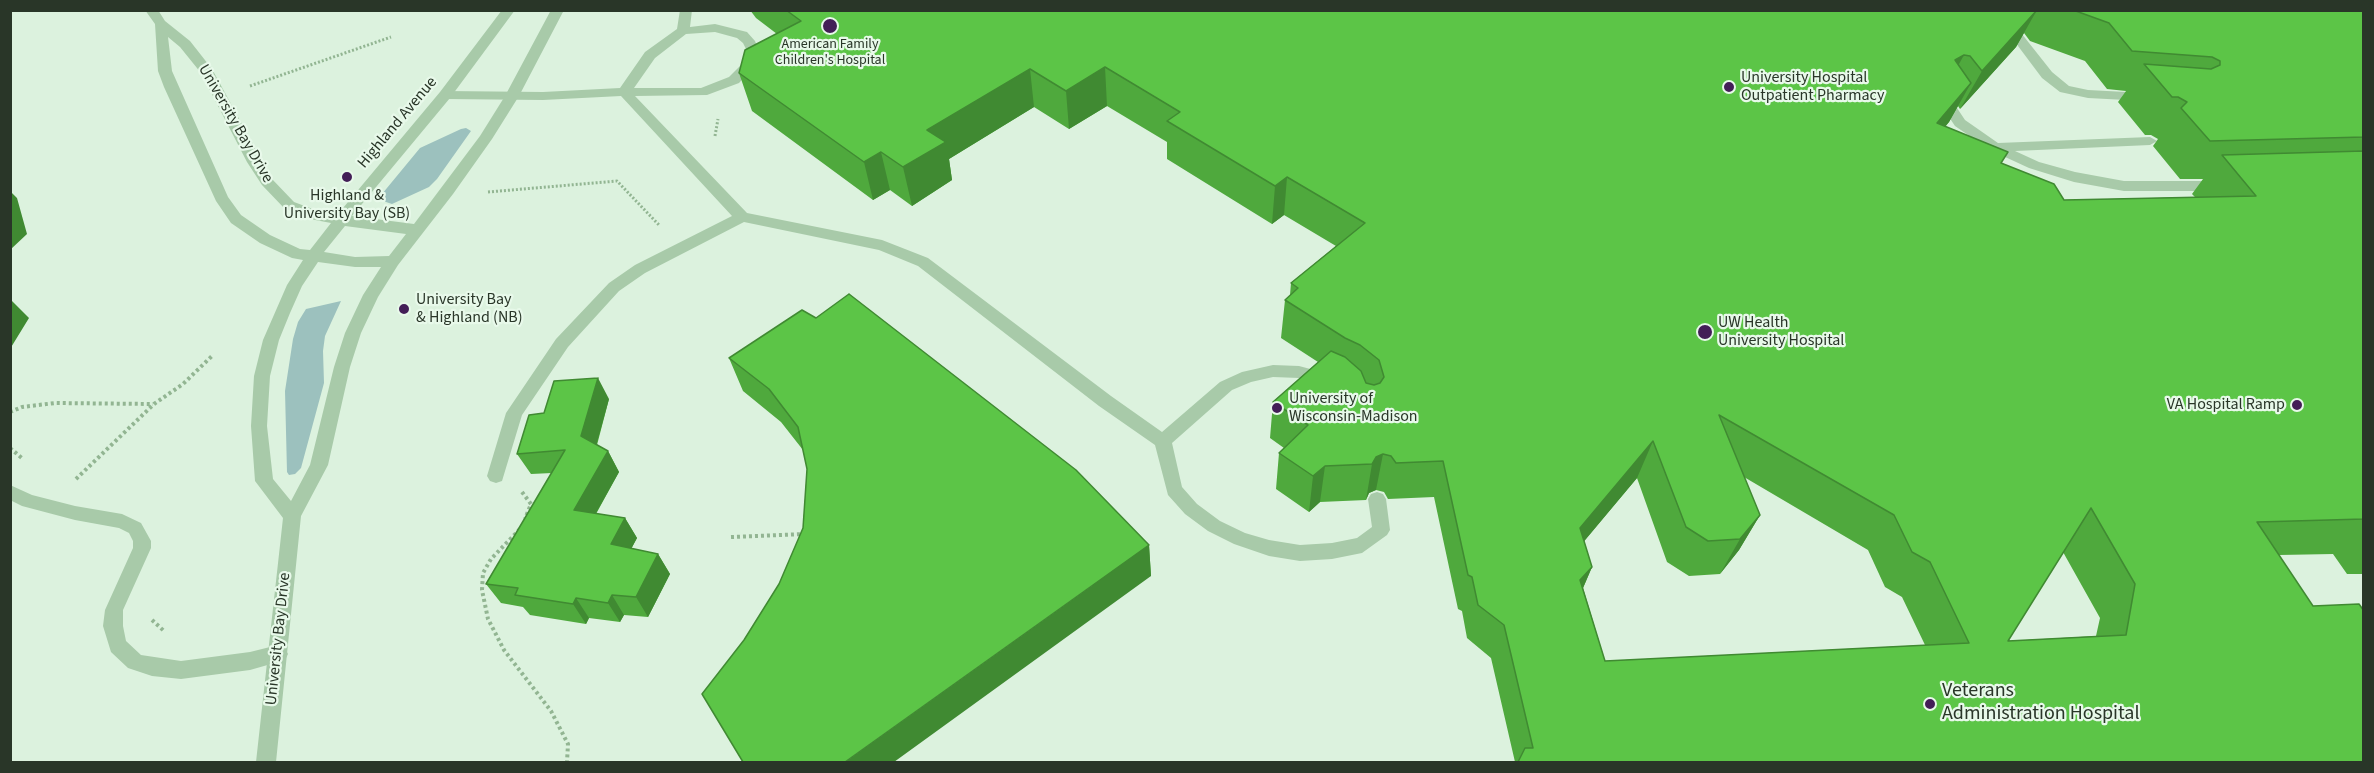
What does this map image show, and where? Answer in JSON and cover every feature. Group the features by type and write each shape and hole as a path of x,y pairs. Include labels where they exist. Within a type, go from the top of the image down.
{"street":[{"name":"University Bay Drive","path":"151,10 161,24 185,44 207,72 267,182 289,205 315,215 418,230"},
{"name":"Highland Avenue","path":"312,257 445,95 509,10"},
{"path":"418,230 448,191 513,96 558,10"},
{"path":"683,31 686,10"},
{"path":"161,24 165,71 229,211 265,239 297,254 355,262 393,261"},
{"path":"2010,27 2047,75 2065,89 2088,94 2163,99"},
{"path":"445,95 702,92 734,80 752,61 753,51 749,41 742,34 715,28 683,31 650,55 624,92"},
{"path":"624,92 742,217 882,245 923,262 1105,401 1163,441 1174,490 1191,509 1214,526 1240,539 1269,548 1300,553 1332,551 1362,545 1380,530 1377,499"},
{"path":"1944,99 1960,123 1995,147 2034,165 2074,177 2124,186 2228,185"},
{"path":"1995,147 2150,141"},
{"path":"496,476 514,414 562,343 614,287 640,269 680,247 742,217"},
{"name":"University Bay Drive","path":"266,762 292,516 319,465 339,378 353,333 371,295 393,261 418,230"},
{"path":"292,516 264,481 259,426 262,376 271,340 282,313 312,257"},
{"path":"1163,441 1226,386 1248,376 1273,371 1299,372 1324,378 1340,385"},
{"path":"10,492 28,501 75,513 122,521 135,528 142,541 142,548 114,610 113,626 118,646 135,662 152,667 181,670 250,661 278,654"}],"path":[{"path":"243,89 391,37"},
{"path":"486,192 617,181 680,247"},
{"path":"75,480 154,404 183,384 213,355"},
{"path":"10,412 22,407 55,403 154,404"},
{"path":"496,476 517,486 531,504 521,528 490,559 483,573 482,590 488,619 504,650 551,711 567,744 567,762"},
{"path":"731,537 817,533"},
{"path":"509,540 517,542"}],"shaded area":[{"path":"466,128 471,131 429,187 392,204 380,200 382,194 420,148"},
{"path":"341,301 325,336 324,383 301,468 295,474 289,475 287,472 285,391 298,322 306,309"}],"building":[{"name":"UW Health University Hospital","path":"786,10 2037,10 1982,71 1970,56 1964,55 1955,60 1971,83 1937,123 2008,152 2001,163 2054,184 2064,200 2256,196 2222,155 2364,151 2364,519 2257,522 2313,606 2359,604 2364,611 2364,762 1518,762 1525,748 1533,748 1504,625 1478,605 1472,577 1468,575 1443,461 1396,463 1391,456 1383,454 1376,457 1372,464 1325,466 1313,476 1279,453 1308,425 1273,402 1331,351 1345,357 1361,371 1366,383 1374,385 1380,383 1384,377 1379,360 1360,345 1285,300 1298,288 1291,283 1365,223 1287,177 1275,186 1167,121 1180,112 1105,67 1066,91 1030,69 927,130 946,142 903,167 881,152 864,162 739,73 745,50 801,21","holes":["1719,415 1894,515 1912,552 1930,562 1969,643 1605,661 1580,580 1592,567 1580,528 1653,441 1686,527 1708,541 1740,539 1760,515","2091,508 2135,584 2126,635 2008,641"]},
{"path":"2073,10 2364,10 2364,137 2210,141 2181,108 2187,102 2178,97 2172,97 2144,64 2211,69 2220,65 2220,61 2212,57 2132,51 2109,23"},
{"path":"849,294 1076,470 1149,545 845,762 743,762 702,694 744,640 779,584 803,528 807,469 798,427 769,389 729,358 802,310 816,318"},
{"path":"598,378 581,436 608,451 574,510 625,518 611,544 658,554 636,597 612,595 608,603 576,598 573,604 515,595 518,588 486,584 565,450 517,454 529,415 544,413 554,381"}],"place":[{"name":"American Family Children's Hospital","path":"830,26"},
{"name":"University Hospital Outpatient Pharmacy","path":"1729,87"},
{"name":"Highland & University Bay (SB)","path":"347,177"},
{"name":"University Bay & Highland (NB)","path":"404,309"},
{"name":"UW Health University Hospital","path":"1705,332"},
{"name":"VA Hospital Ramp","path":"2297,405"},
{"name":"University of Wisconsin-Madison","path":"1277,408"},
{"name":"Veterans Administration Hospital","path":"1930,704"}]}
